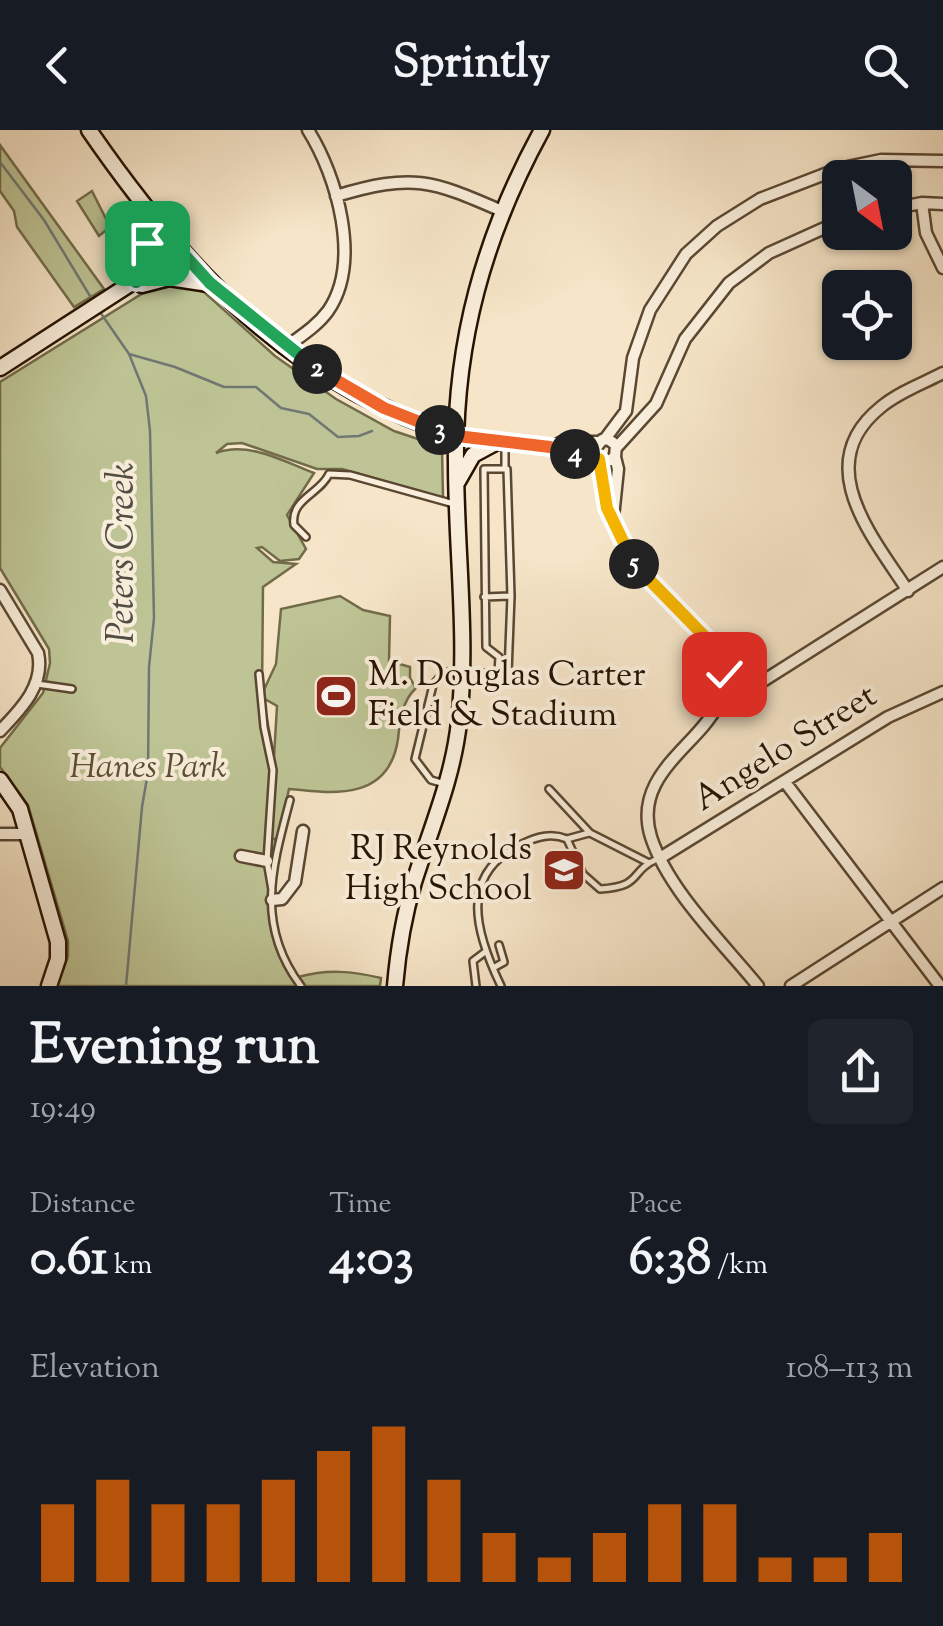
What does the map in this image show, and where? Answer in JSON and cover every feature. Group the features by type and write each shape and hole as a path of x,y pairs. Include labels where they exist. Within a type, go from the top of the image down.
{"main road":[{"path":"395,986 407,909 447,785 460,718 456,483 466,326 502,212 542,130"},
{"path":"94,135 131,190 181,251 212,285 286,347 384,408 457,436"},
{"path":"131,190 145,225 147,243 136,282"},
{"path":"0,368 181,251"},
{"path":"114,297 154,280 169,278 212,285"},
{"path":"456,483 473,455 502,441"},
{"path":"0,780 15,799 28,834 58,942 59,955 49,986"}],"street":[{"path":"286,347 316,325 336,296 343,267 343,236 336,196 308,130"},
{"path":"719,704 724,674 715,649 635,566 624,548 607,508 595,449 626,412 632,358 650,310 686,254 718,226 775,192 838,169 882,160 943,160"},
{"path":"336,196 384,183 428,182 502,212"},
{"path":"922,203 926,232 943,268"},
{"path":"912,205 943,204"},
{"path":"457,436 550,447 606,462 656,404 686,339 714,298 729,282 770,253 822,230"},
{"path":"908,591 856,510 848,469 852,444 878,409 943,373"},
{"path":"628,393 636,405 644,408 656,404"},
{"path":"550,447 563,442 614,442 618,469 614,517"},
{"path":"758,986 654,860 648,823 653,789 666,766 719,704 752,688 943,567"},
{"path":"0,590 38,653 40,664 37,684 0,731"},
{"name":"Angelo Street","path":"654,860 888,716 943,692"},
{"path":"785,782 940,986"},
{"path":"272,895 282,899 295,882 303,831"},
{"path":"0,834 28,834"},
{"path":"241,856 267,861"},
{"path":"791,986 943,888"}],"lane":[{"path":"447,785 431,780 415,759 432,685 444,672 508,673 510,596 502,441"},
{"path":"498,673 498,657 486,647 483,470 505,468"},
{"path":"306,537 294,524 294,511 308,494 324,484 329,474 350,475 457,504"},
{"path":"484,596 510,596"},
{"path":"259,674 264,727 274,770 267,861 274,940 301,986"},
{"path":"37,684 72,689"},
{"path":"549,790 590,833 654,860 625,886 600,889 582,874 568,839"},
{"path":"272,895 290,800"},
{"path":"501,986 485,952 478,900 486,870 498,856 535,838 546,835 568,839 590,833"},
{"path":"493,968 504,962 499,945"},
{"path":"474,985 473,961 485,952"}],"green space":[{"path":"0,145 104,289 74,307 17,227 14,211 0,191"},
{"path":"92,191 110,227 99,236 77,201"},
{"name":"Hanes Park","path":"178,285 204,292 275,356 336,399 394,431 442,447 443,498 342,469 317,469 242,443 227,444 216,453 253,451 314,473 287,515 306,549 299,559 280,561 262,547 257,548 273,562 296,564 263,587 262,694 276,664 281,609 340,596 363,610 390,616 389,661 410,667 410,678 416,688 405,705 393,759 384,773 358,789 289,789 278,838 274,839 278,842 274,912 282,945 298,977 349,972 381,978 380,986 57,986 68,956 68,941 28,805 0,767 0,748 43,693 50,663 49,649 0,568 0,382 148,290","holes":["263,698 277,706 274,757"]}],"waterway":[{"name":"Peters Creek","path":"0,162 44,220 93,301"},
{"name":"Peters Creek","path":"100,312 129,354 146,396 150,431 154,618 149,667 148,772 126,986"},
{"path":"129,354 224,387 256,387 281,408 309,414 338,437 372,431"}],"place":[{"name":"M. Douglas Carter Field & Stadium","path":"336,696"},
{"name":"RJ Reynolds High School","path":"564,870"}],"route":[{"path":"147,243 136,282 181,251 237,308 286,347 384,408 457,436 597,456 607,508 624,548 642,574 710,642 724,674"}]}
